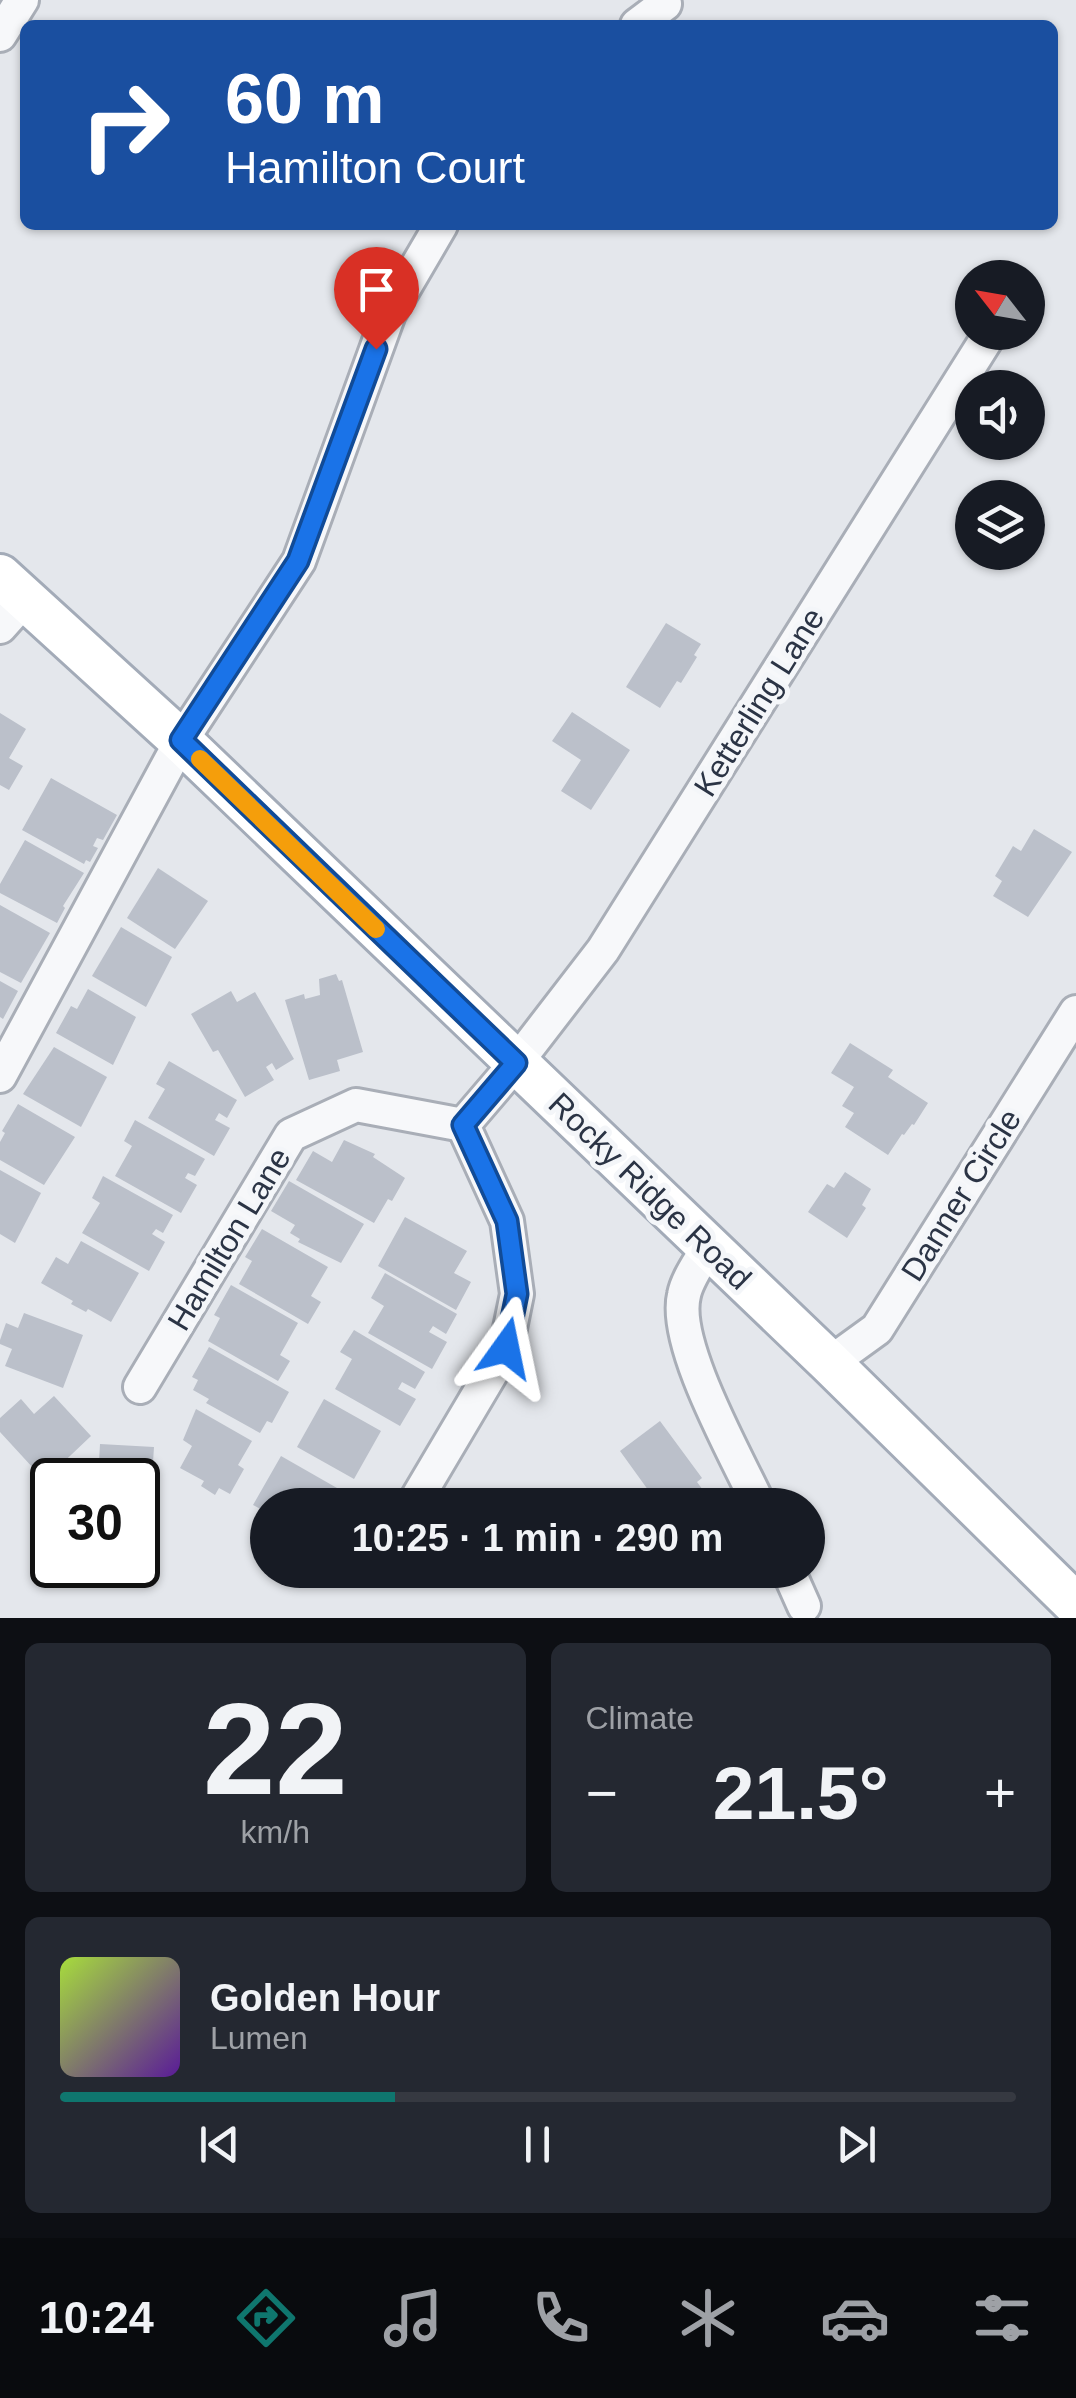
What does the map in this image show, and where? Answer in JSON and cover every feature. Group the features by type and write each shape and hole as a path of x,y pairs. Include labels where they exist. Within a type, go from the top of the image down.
{"main road":[{"name":"Rocky Ridge Road","path":"8,600 181,740 830,1363 1076,1605"}],"street":[{"path":"0,35 22,0"},
{"path":"643,20 666,4"},
{"path":"0,1076 181,740 298,561 389,314 438,230"},
{"name":"Ketterling Lane","path":"463,1125 603,950 980,350"},
{"name":"Danner Circle","path":"830,1363 877,1329 1076,1012"},
{"name":"Hamilton Lane","path":"140,1387 291,1135 356,1106 463,1125"},
{"path":"423,1488 506,1348 517,1294 507,1221 463,1125"},
{"path":"708,1247 684,1294 682,1321 703,1386 751,1488"},
{"path":"796,1588 804,1606"}],"building":[{"path":"666,623 701,644 681,683 677,681 660,708 626,687"},
{"path":"572,712 630,750 591,810 561,791 581,760 552,741"},
{"path":"0,713 26,729 9,758 23,766 9,790 0,785"},
{"path":"51,778 117,815 103,840 97,838 93,846 98,848 90,862 86,860 84,864 22,830"},
{"path":"1034,829 1072,852 1028,917 993,896 1002,881 995,876 1013,846 1021,851"},
{"path":"25,840 84,873 57,923 0,893 0,884"},
{"path":"158,868 208,901 175,949 127,918"},
{"path":"0,905 50,933 21,983 0,972"},
{"path":"121,927 172,957 146,1007 92,976"},
{"path":"336,974 342,980 363,1052 337,1060 340,1071 309,1080 285,1000 304,994 305,999 320,995 319,979"},
{"path":"0,981 18,991 3,1019 0,1017"},
{"path":"88,989 136,1017 113,1065 56,1033 71,1006 77,1009"},
{"path":"231,991 237,1002 255,992 294,1059 276,1070 272,1063 266,1067 274,1080 245,1097 191,1014"},
{"path":"850,1043 893,1070 888,1077 928,1103 888,1155 845,1127 854,1113 842,1106 854,1087 831,1073"},
{"path":"54,1047 107,1077 81,1127 23,1094"},
{"path":"169,1061 237,1100 227,1118 219,1113 215,1120 230,1128 214,1156 148,1118 165,1089 156,1084"},
{"path":"18,1104 75,1137 44,1185 0,1160 0,1142 5,1133 2,1131"},
{"path":"135,1120 205,1159 195,1176 188,1173 185,1178 197,1185 181,1213 115,1176 132,1146 124,1141"},
{"path":"344,1140 375,1154 373,1157 405,1178 374,1223 296,1180 313,1151 332,1162"},
{"path":"0,1170 41,1193 15,1243 0,1234"},
{"path":"845,1172 871,1189 862,1205 866,1208 847,1238 808,1212 827,1184 834,1188"},
{"path":"103,1176 173,1215 163,1233 156,1229 152,1234 165,1242 149,1271 82,1233 100,1203 92,1198"},
{"path":"289,1181 364,1224 341,1263 298,1242 300,1239 290,1233 295,1225 271,1211"},
{"path":"405,1217 467,1251 454,1273 471,1282 456,1310 378,1266"},
{"path":"262,1229 328,1267 311,1296 321,1302 308,1324 239,1284 252,1261 245,1257"},
{"path":"81,1241 139,1273 111,1322 71,1304 73,1301 41,1283 56,1257 68,1264"},
{"path":"385,1273 457,1314 446,1334 433,1326 429,1332 447,1342 432,1369 368,1333 384,1306 371,1298"},
{"path":"231,1285 298,1323 280,1355 290,1361 278,1381 208,1341 220,1318 214,1315"},
{"path":"24,1313 83,1335 63,1388 5,1366 12,1349 0,1344 6,1323 18,1328"},
{"path":"354,1330 425,1372 415,1389 402,1382 398,1389 416,1399 400,1426 335,1389 352,1359 340,1352"},
{"path":"209,1347 289,1392 272,1423 267,1421 260,1433 206,1403 209,1399 193,1390 198,1380 192,1377"},
{"path":"54,1396 91,1436 68,1458 30,1458 30,1465 0,1432 0,1418 21,1399 34,1414"},
{"path":"324,1399 381,1431 354,1479 297,1447"},
{"path":"196,1409 252,1441 238,1465 244,1469 230,1494 219,1488 215,1495 201,1486 204,1481 180,1468 192,1446 183,1440"},
{"path":"660,1421 702,1478 697,1482 701,1488 647,1488 620,1451"},
{"path":"100,1444 154,1447 153,1458 99,1458"},
{"path":"281,1456 337,1488 263,1488"}],"slow traffic":[{"path":"200,759 376,929"}],"route":[{"path":"376,349 298,561 181,740 516,1063 463,1125 507,1221 517,1294 506,1348"}]}
